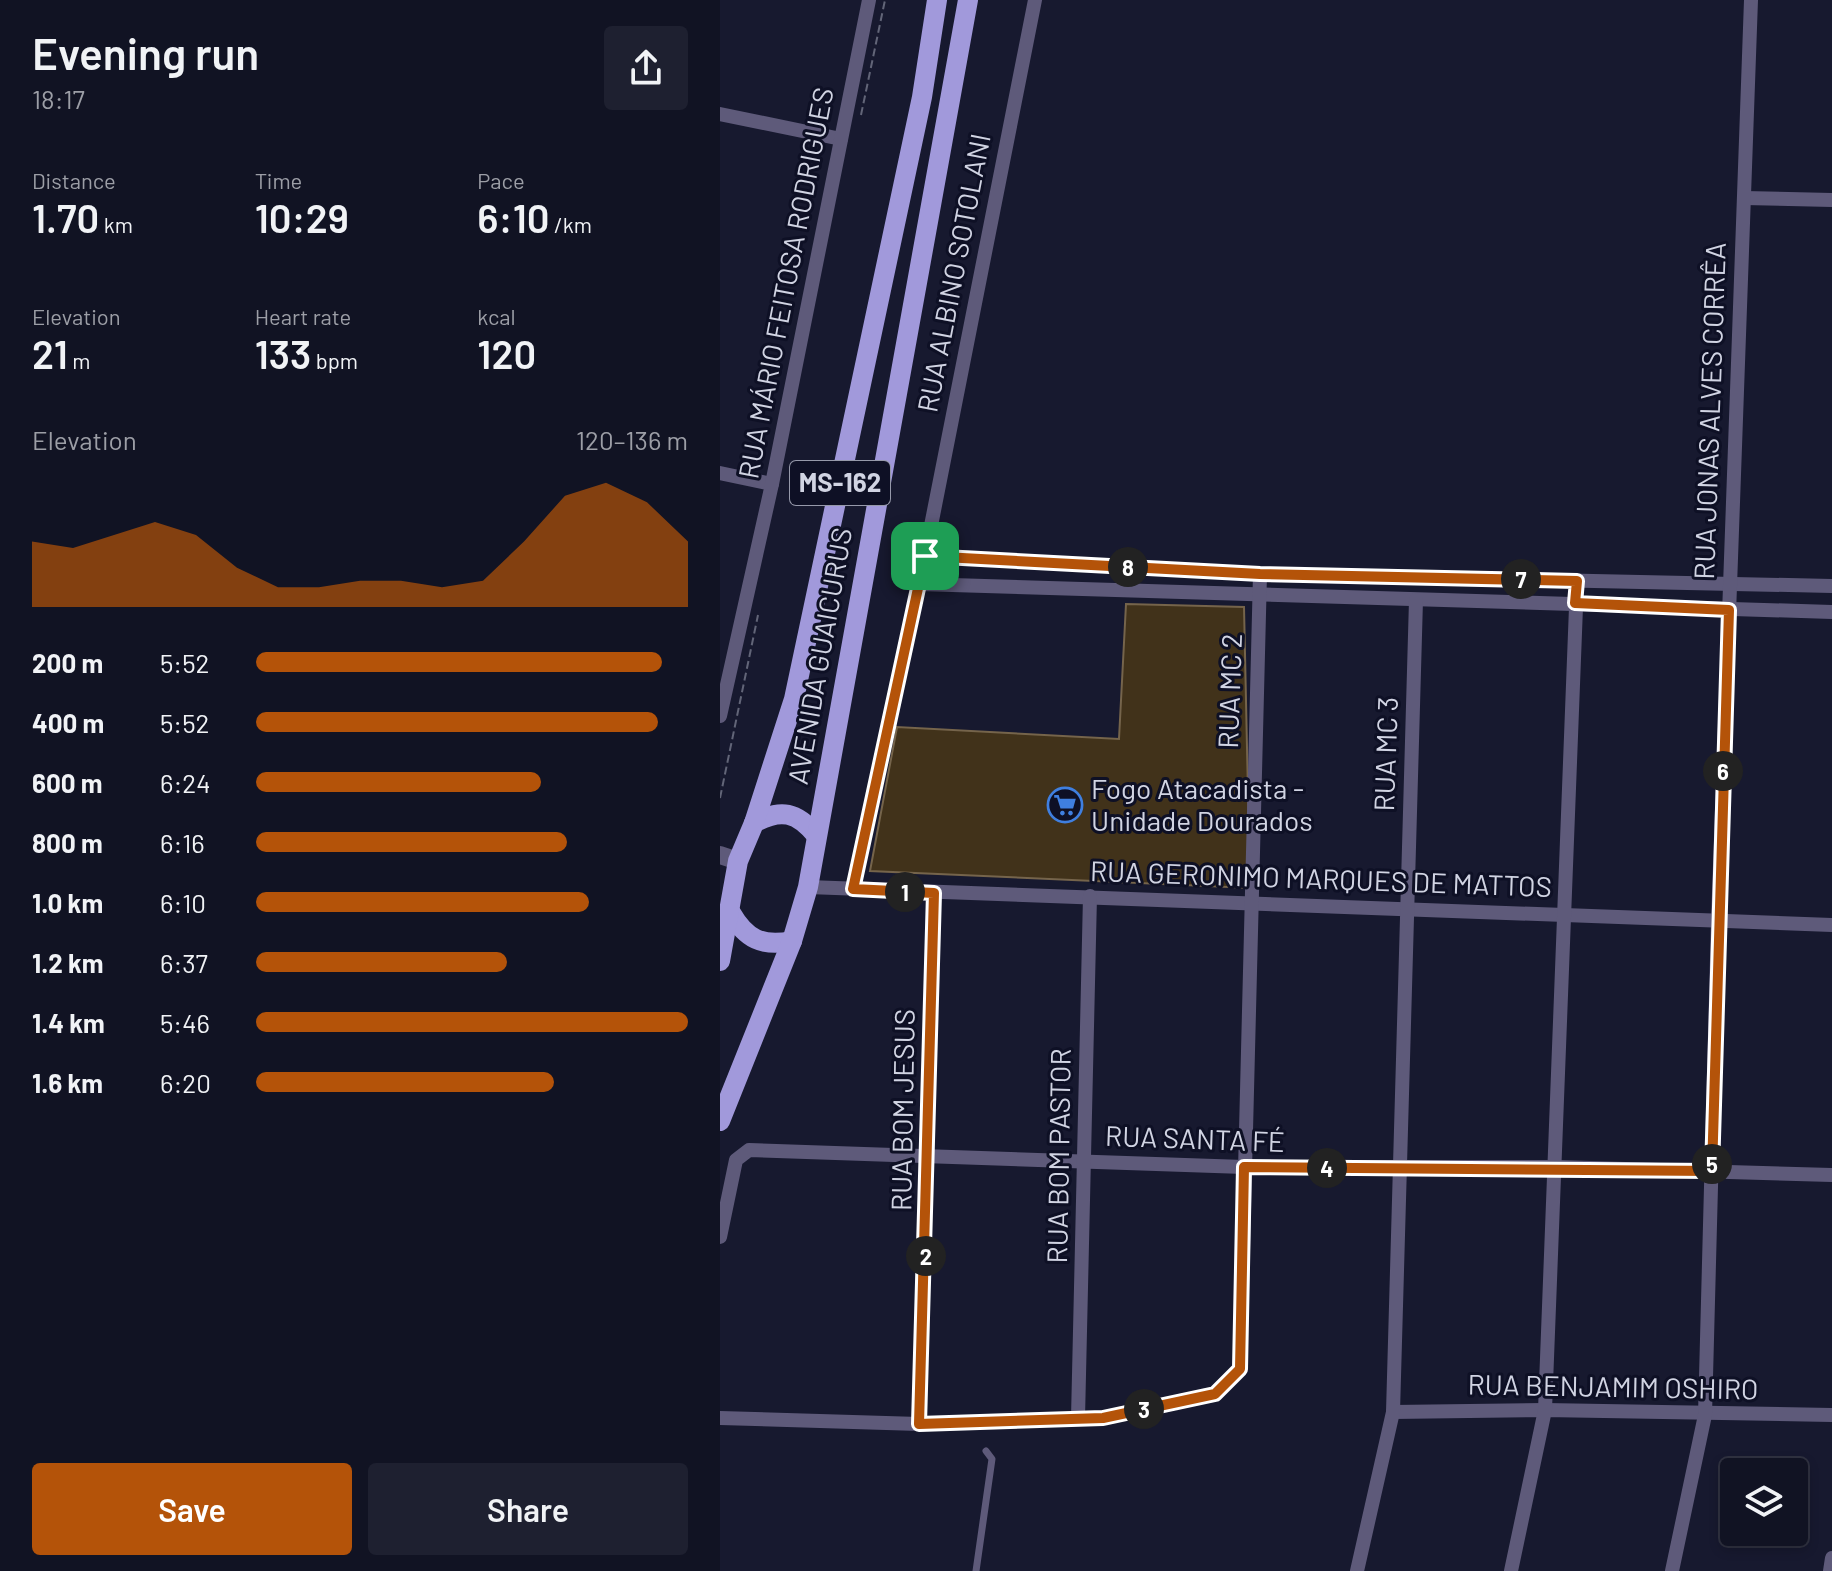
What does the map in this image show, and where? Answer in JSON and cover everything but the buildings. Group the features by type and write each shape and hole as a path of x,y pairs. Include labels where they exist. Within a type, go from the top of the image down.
{"main road":[{"name":"AVENIDA GUAICURUS","path":"720,961 731,913 729,858 754,823 794,699 922,97 937,0"},
{"name":"AVENIDA GUAICURUS","path":"720,1121 792,941 808,887 968,0"},
{"path":"754,823 768,815 792,814 804,821 816,835"},
{"path":"731,913 743,933 761,943 792,941"}],"street":[{"name":"RUA MÁRIO FEITOSA RODRIGUES","path":"720,716 772,484 869,0"},
{"name":"RUA ALBINO SOTOLANI","path":"853,889 925,556 1035,0"},
{"name":"RUA JONAS ALVES CORRÊA","path":"1672,1571 1705,1415 1718,921 1751,0"},
{"path":"720,114 841,139"},
{"path":"1744,198 1832,200"},
{"path":"720,473 772,484"},
{"path":"925,556 1260,574 1832,586"},
{"name":"RUA MC 2","path":"1078,1418 1103,1418 1215,1394 1240,1369 1260,574"},
{"path":"1511,1571 1545,1410 1557,1167 1577,581"},
{"path":"919,584 1259,597 1832,612"},
{"name":"RUA MC 3","path":"1357,1571 1393,1412 1416,600"},
{"name":"RUA GERONIMO MARQUES DE MATTOS","path":"808,887 1832,925"},
{"name":"RUA BOM JESUS","path":"919,1424 934,893"},
{"name":"RUA BOM PASTOR","path":"1078,1418 1090,896"},
{"name":"RUA SANTA FÉ","path":"720,1237 736,1160 749,1150 1244,1167 1557,1167 1832,1175"},
{"name":"RUA BENJAMIM OSHIRO","path":"1393,1412 1545,1410 1832,1415"},
{"path":"720,1418 919,1424 1078,1418"},
{"path":"1830,1571 1832,1558"}],"lane":[{"path":"976,1571 992,1459 986,1451"}],"place":[{"name":"Fogo Atacadista - Unidade Dourados","path":"1065,805"}],"route":[{"path":"925,556 1260,574 1577,581 1575,603 1729,610 1712,1171 1557,1167 1244,1167 1240,1369 1215,1394 1103,1418 919,1424 934,893 853,889 925,556"}]}
